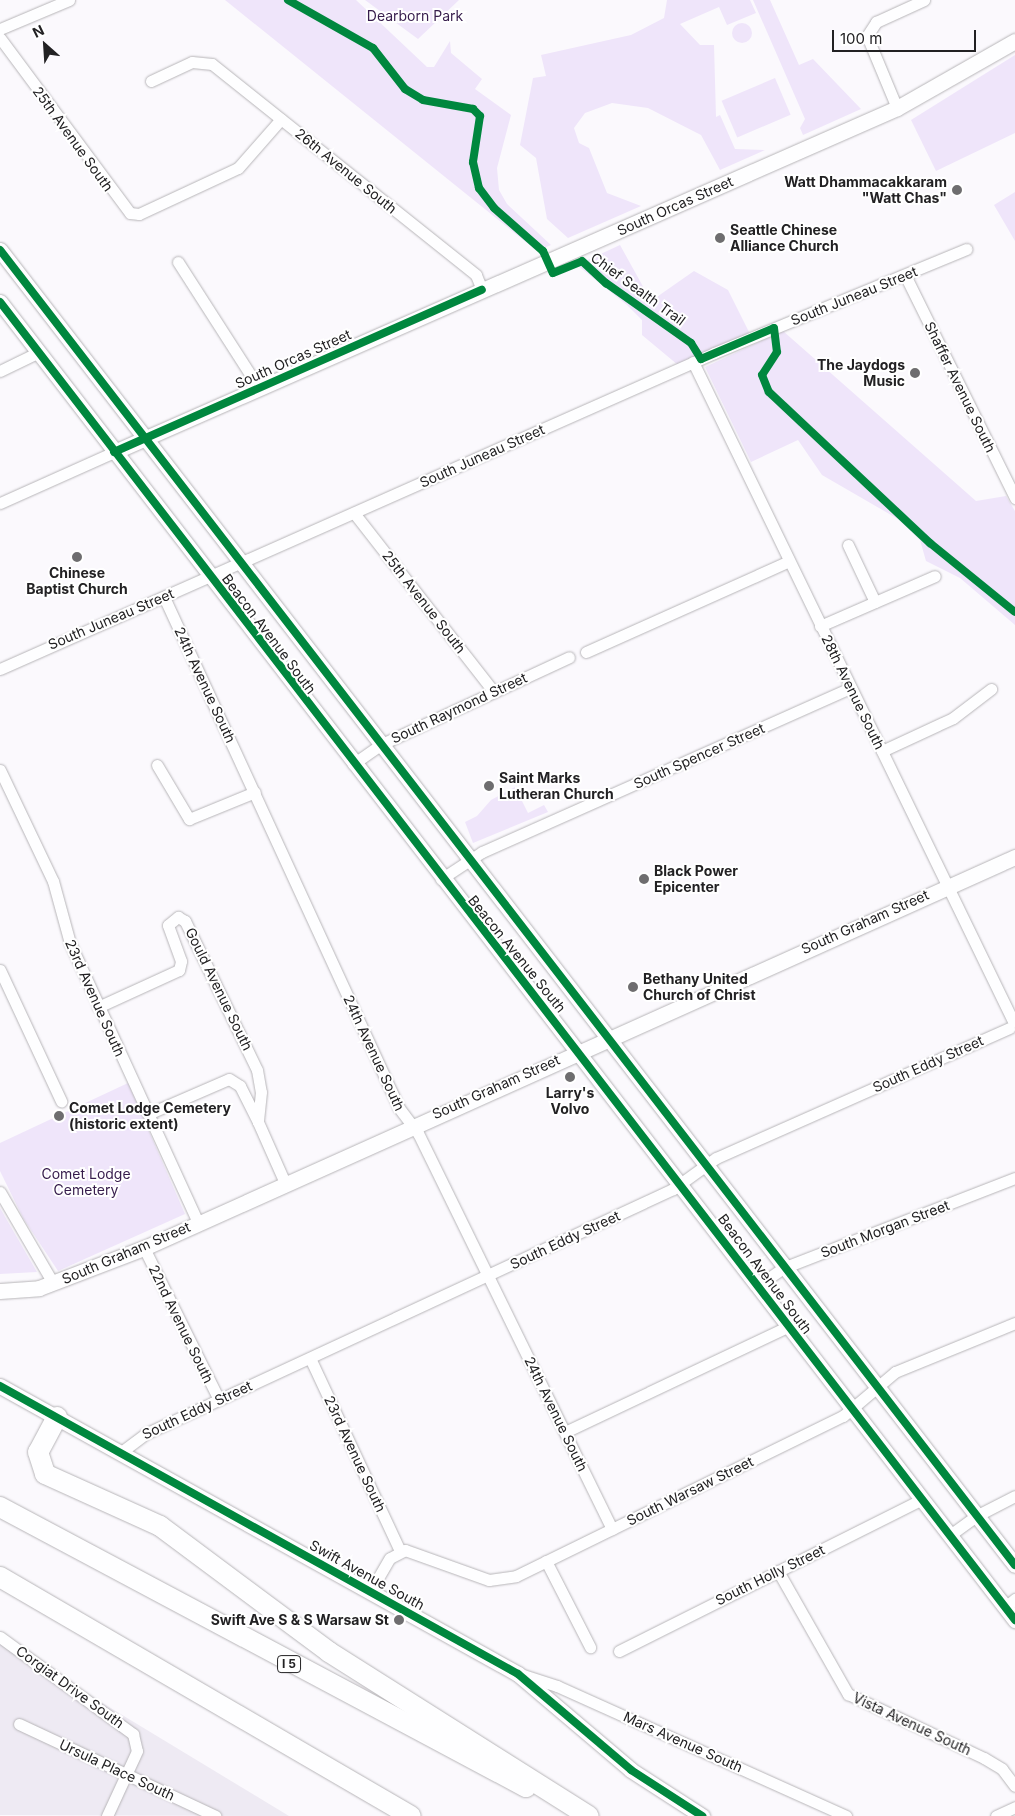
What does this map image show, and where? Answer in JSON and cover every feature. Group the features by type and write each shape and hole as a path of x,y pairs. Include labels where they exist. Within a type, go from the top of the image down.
{"highway":[{"path":"57,1417 38,1452 45,1474 160,1526 328,1652 588,1816"},
{"name":"I 5","path":"0,1507 581,1816"},
{"path":"0,1577 411,1816"}],"main road":[{"name":"South Orcas Street","path":"114,452 144,437 897,108 1015,41"},
{"name":"Beacon Avenue South","path":"0,250 382,744 605,1038 706,1164 783,1268 878,1386 1015,1565"},
{"name":"Beacon Avenue South","path":"0,302 441,879 578,1050 921,1500 950,1536 1010,1603 1015,1620"},
{"name":"South Graham Street","path":"0,1291 53,1283 144,1248 578,1050 1015,857"},
{"name":"Swift Avenue South","path":"0,1386 518,1674 632,1770 702,1816"}],"street":[{"path":"0,29 70,0"},
{"path":"897,108 870,47 870,30 887,16 924,0"},
{"name":"25th Avenue South","path":"0,38 130,213 139,214 238,168 281,119"},
{"name":"26th Avenue South","path":"152,81 200,61 212,64 476,275 482,290"},
{"name":"South Juneau Street","path":"0,669 693,362 966,249"},
{"path":"178,262 259,388"},
{"name":"Shaffer Avenue South","path":"905,275 1015,498"},
{"path":"0,371 39,352"},
{"name":"28th Avenue South","path":"693,362 948,886 1013,1025"},
{"name":"South Orcas Street","path":"0,503 114,452"},
{"name":"25th Avenue South","path":"354,513 494,692"},
{"path":"848,545 875,602"},
{"path":"586,652 789,562"},
{"path":"820,626 935,576"},
{"name":"24th Avenue South","path":"164,597 255,792 377,1062 412,1125 488,1276 612,1529"},
{"name":"South Raymond Street","path":"353,764 382,744 569,657"},
{"name":"South Spencer Street","path":"441,879 470,859 850,688"},
{"path":"882,752 953,718 991,688"},
{"path":"157,765 189,819 255,792"},
{"name":"23rd Avenue South","path":"0,770 53,881 70,943 198,1223"},
{"name":"Gould Avenue South","path":"98,1007 176,972 181,966 168,925 178,917 189,925 257,1070 261,1092 258,1122"},
{"path":"0,970 62,1101"},
{"name":"South Eddy Street","path":"120,1453 135,1439 488,1276 681,1184 706,1164 1013,1025"},
{"name":"Gould Avenue South","path":"148,1114 229,1079 240,1086 285,1183"},
{"name":"South Morgan Street","path":"758,1285 783,1268 1015,1178"},
{"path":"0,1192 53,1283"},
{"name":"22nd Avenue South","path":"144,1248 219,1400"},
{"name":"South Warsaw Street","path":"400,1551 409,1550 489,1580 506,1580 852,1410 878,1386 903,1368 1015,1323"},
{"path":"565,1432 789,1326"},
{"name":"23rd Avenue South","path":"310,1358 400,1551"},
{"path":"950,1536 976,1516 1015,1496"},
{"name":"South Holly Street","path":"619,1651 921,1500"},
{"path":"370,1592 390,1558 400,1551"},
{"path":"546,1561 590,1647"},
{"name":"Vista Avenue South","path":"778,1571 848,1694 996,1765 1015,1786"},
{"name":"Corgiat Drive South","path":"0,1636 129,1730 136,1741 137,1752 127,1774"},
{"name":"Mars Avenue South","path":"518,1674 558,1686 846,1816"},
{"name":"Ursula Place South","path":"19,1724 215,1816"},
{"path":"107,1816 127,1774"},
{"path":"996,1816 1015,1807"}],"shaded area":[{"path":"0,1641 289,1816 0,1815"}],"green space":[{"path":"225,0 356,0 427,67 434,67 450,41 451,53 482,79 475,89 511,115 497,168 499,190 507,204 551,245 537,251"},
{"name":"Dearborn Park","path":"365,0 459,0 418,39"},
{"path":"667,0 750,0 756,13 727,25 719,7 680,24 700,45 714,45 716,117 720,115 735,149 765,150 720,170 701,135 648,108 612,103 585,113 574,128 579,143 589,148 607,193 641,206 568,238 547,219 536,158 520,145 533,78 546,76 541,55 631,35 664,18"},
{"path":"753,0 770,0 799,65 813,59 861,109 803,135 800,128 805,119"},
{"path":"742,23 749,26 752,33 749,40 742,43 735,40 732,33 735,26"},
{"path":"1015,55 1015,133 936,171 911,120"},
{"path":"775,78 791,115 737,137 722,101"},
{"path":"1015,192 1015,241 994,205"},
{"path":"620,245 651,301 694,271 728,290 750,334 678,365 642,335 642,320 627,305 577,265"},
{"path":"783,331 976,501 1006,496 1015,511 1015,625 960,578 926,561 920,540 898,519 822,475 798,440 751,462 705,367"},
{"path":"515,787 528,813 544,805 548,812 473,843 465,822 477,816 491,800"},
{"name":"Comet Lodge Cemetery","path":"128,1083 185,1214 58,1271 23,1218 0,1171 0,1143"},
{"path":"0,1208 37,1272 0,1274"}],"cycle path":[{"name":"Chief Sealth Trail","path":"288,0 373,48 405,89 423,100 473,109 480,116 473,162 479,188 494,208 543,251 553,273 582,261 606,283 691,343 701,359 774,328 777,352 762,375 769,392 930,543 1015,612"},
{"path":"0,250 1015,1565"},
{"path":"114,452 482,290"},
{"path":"0,302 1015,1620"},
{"path":"0,1386 518,1674 631,1770 702,1816"}],"place":[{"name":"Watt Dhammacakkaram \"Watt Chas\"","path":"957,190"},
{"name":"Seattle Chinese Alliance Church","path":"720,238"},
{"name":"The Jaydogs Music","path":"915,373"},
{"name":"Chinese Baptist Church","path":"77,557"},
{"name":"Saint Marks Lutheran Church","path":"489,786"},
{"name":"Black Power Epicenter","path":"644,879"},
{"name":"Bethany United Church of Christ","path":"633,987"},
{"name":"Larry's Volvo","path":"570,1077"},
{"name":"Comet Lodge Cemetery (historic extent)","path":"59,1116"},
{"name":"Swift Ave S & S Warsaw St","path":"399,1620"}]}
